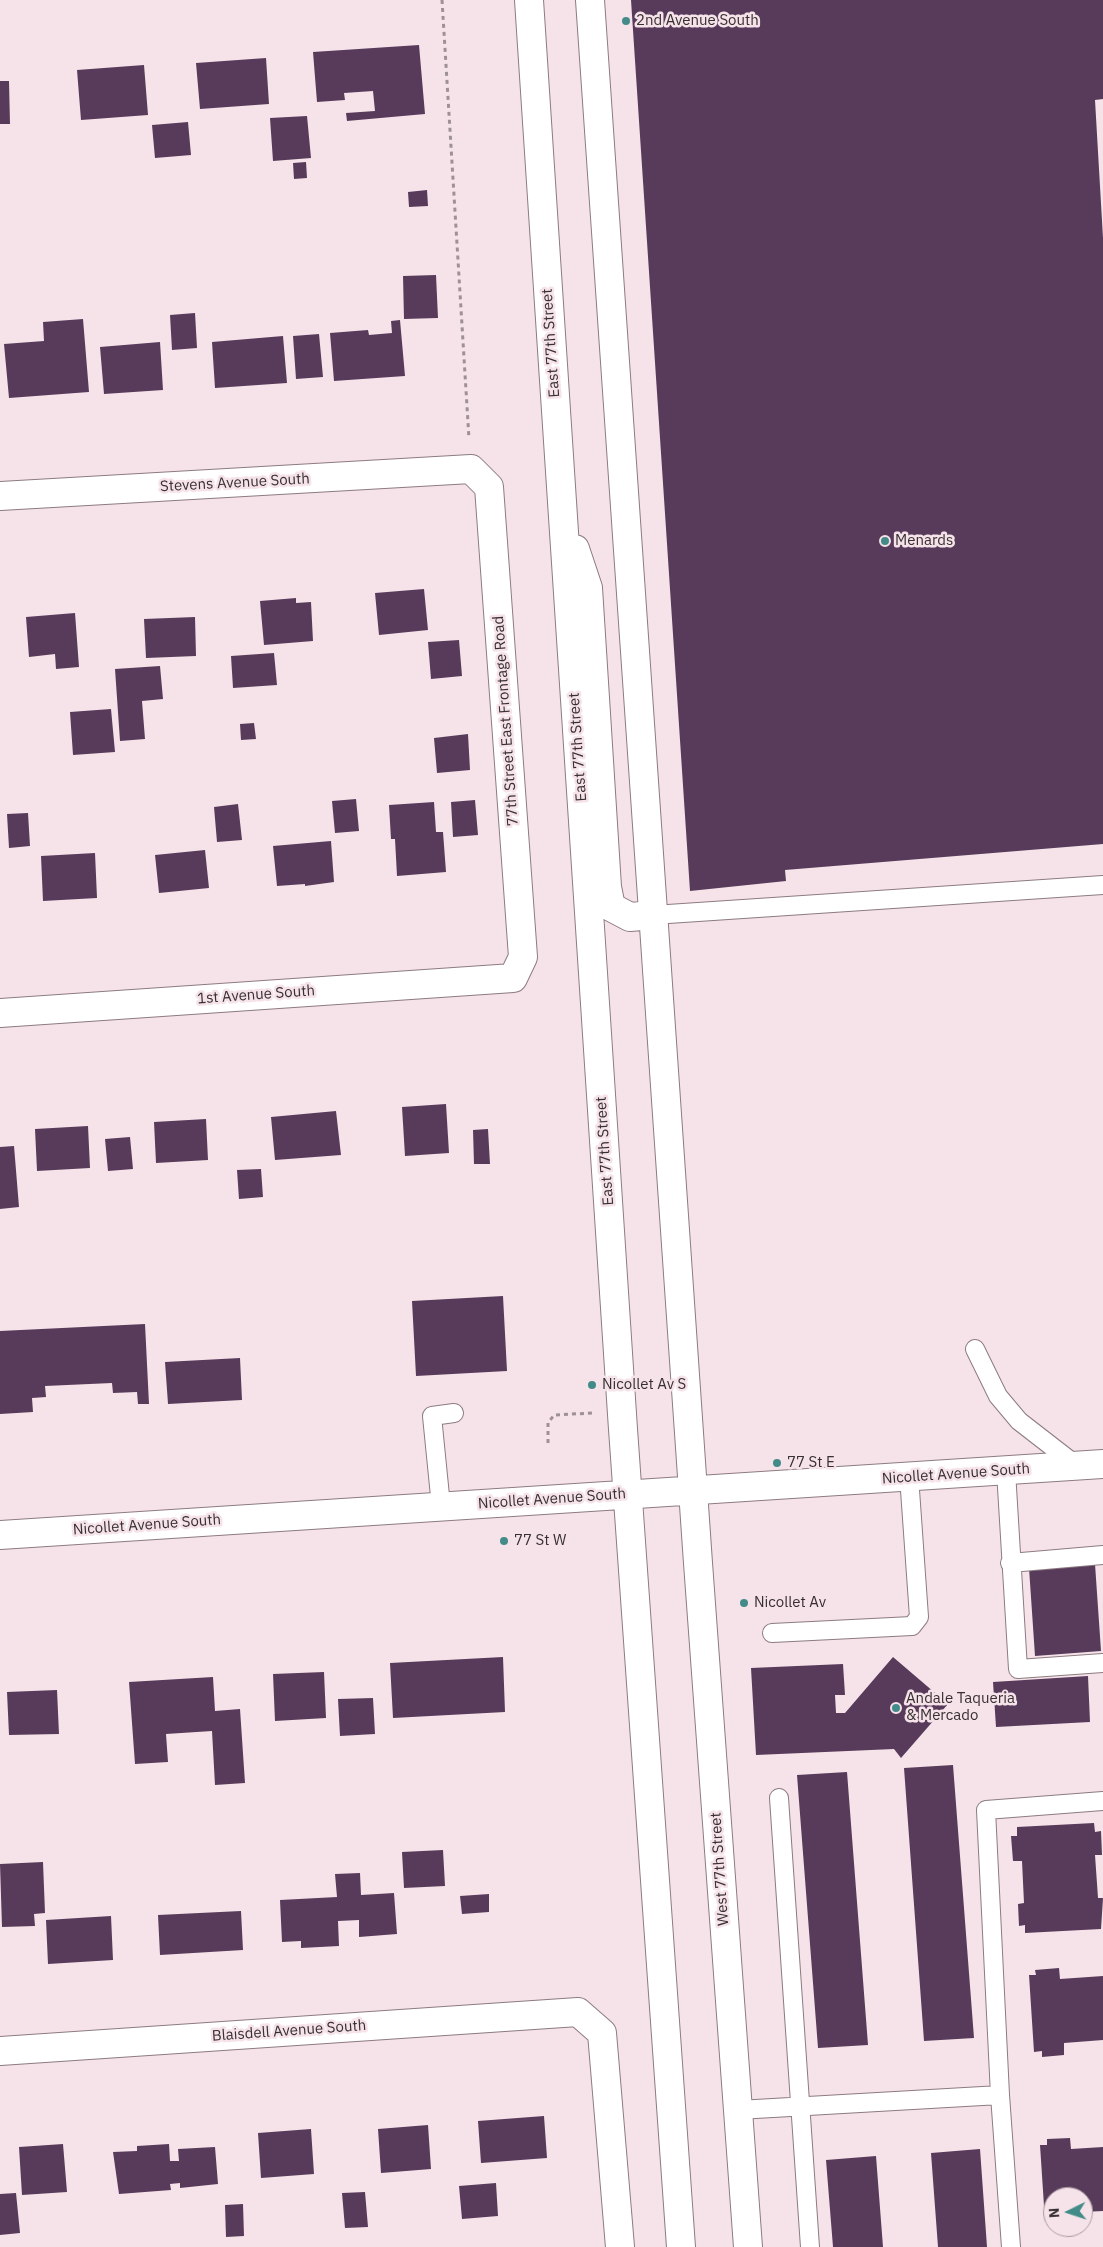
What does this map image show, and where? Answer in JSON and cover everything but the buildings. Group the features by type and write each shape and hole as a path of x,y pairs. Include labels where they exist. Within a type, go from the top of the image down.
{"street":[{"name":"East 77th Street","path":"528,0 627,1494"},
{"path":"590,0 693,1490"},
{"name":"Stevens Avenue South","path":"0,496 471,470"},
{"name":"77th Street East Frontage Road","path":"471,470 489,487 523,957 513,978"},
{"path":"562,509 588,588 607,887 611,907 630,916 653,915"},
{"name":"1st Avenue South","path":"0,1013 513,978"},
{"name":"Nicollet Avenue South","path":"0,1534 1090,1465"},
{"name":"West 77th Street","path":"693,1490 748,2247"},
{"path":"627,1494 682,2247"},
{"name":"Blaisdell Avenue South","path":"0,2051 578,2012 602,2033 620,2247"}],"lane":[{"path":"653,915 1103,885"},
{"path":"975,1349 998,1396 1020,1421 1090,1465"},
{"path":"441,1506 432,1416 454,1413"},
{"path":"1006,1470 1010,1563 1018,1669 1103,1663"},
{"path":"772,1633 912,1626 919,1617 909,1476"},
{"path":"1010,1563 1103,1555"},
{"path":"779,1798 810,2247"},
{"path":"1011,2247 1000,2095 986,1810 1103,1801"},
{"path":"738,2110 1000,2095"}],"path":[{"path":"442,0 471,470"},
{"path":"548,1443 548,1423 554,1415 592,1413"}],"place":[{"name":"2nd Avenue South","path":"626,21"},
{"name":"Menards","path":"885,541"},
{"name":"Nicollet Av S","path":"592,1385"},
{"name":"77 St E","path":"777,1463"},
{"name":"77 St W","path":"504,1541"},
{"name":"Nicollet Av","path":"744,1603"},
{"name":"Andale Taqueria & Mercado","path":"896,1708"}]}
